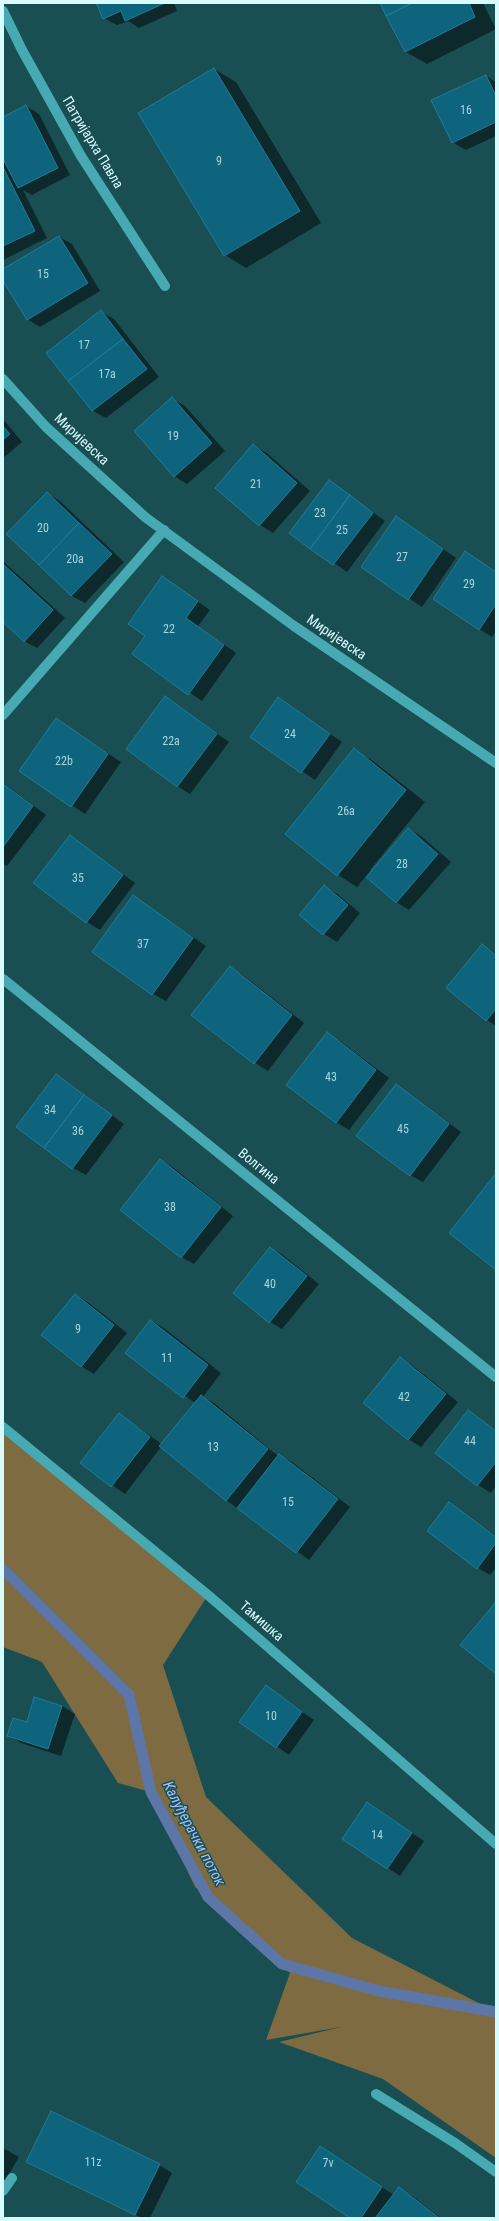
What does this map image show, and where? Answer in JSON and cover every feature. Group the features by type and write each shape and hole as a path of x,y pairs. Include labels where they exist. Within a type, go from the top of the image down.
{"street":[{"name":"Патријарха Павла","path":"3,11 22,50 81,156 165,286"},
{"name":"Миријевска","path":"3,380 46,427 145,517 294,626 496,763"},
{"path":"3,715 164,530"},
{"name":"Волгина","path":"3,979 496,1377"},
{"name":"Тамишка","path":"3,1428 208,1595 496,1844"},
{"path":"376,2094 455,2143 496,2172"},
{"path":"3,2191 12,2178"}],"shaded area":[{"path":"3,1427 208,1595 163,1665 206,1797 352,1938 496,2012 496,2158 383,2079 279,2042 341,2027 266,2040 290,1973 249,1929 195,1887 151,1792 118,1783 42,1662 3,1647"}],"building":[{"path":"96,3 165,3 125,21 121,11 103,19"},
{"path":"380,3 412,3 386,16"},
{"path":"412,3 469,3 475,17 405,52 386,16"},
{"path":"214,68 300,211 224,256 138,113"},
{"path":"486,75 496,96 496,122 452,143 431,100"},
{"path":"26,105 58,168 18,188 3,159 3,117"},
{"path":"3,167 35,231 3,246"},
{"path":"59,236 88,283 27,320 3,281 3,269"},
{"path":"101,310 123,339 68,381 46,353"},
{"path":"123,339 147,369 92,411 68,381"},
{"path":"172,397 212,443 174,477 134,431"},
{"path":"3,426 10,434 3,440"},
{"path":"253,444 297,483 259,526 215,488"},
{"path":"329,480 350,495 310,549 289,533"},
{"path":"47,492 79,523 39,565 6,534"},
{"path":"350,495 373,513 333,565 310,549"},
{"path":"396,516 443,549 408,600 361,567"},
{"path":"79,523 112,554 71,596 39,565"},
{"path":"465,551 496,572 496,604 479,630 433,599"},
{"path":"3,564 53,610 24,642 3,622"},
{"path":"162,576 198,601 186,618 224,645 188,695 132,654 145,636 128,624"},
{"path":"165,696 217,734 177,787 126,749"},
{"path":"278,697 330,734 301,773 250,737"},
{"path":"56,718 108,754 71,807 19,771"},
{"path":"354,748 406,790 337,876 285,834"},
{"path":"3,784 33,806 3,847"},
{"path":"408,828 438,854 396,903 366,877"},
{"path":"70,835 123,875 86,923 33,883"},
{"path":"324,885 348,905 323,935 299,915"},
{"path":"133,895 193,938 152,995 92,952"},
{"path":"482,944 496,955 496,1009 486,1021 446,988"},
{"path":"230,966 292,1015 254,1064 191,1015"},
{"path":"327,1032 376,1070 336,1123 286,1085"},
{"path":"56,1074 84,1095 44,1148 16,1127"},
{"path":"396,1084 449,1124 410,1176 356,1136"},
{"path":"84,1095 112,1115 72,1169 44,1148"},
{"path":"160,1159 221,1207 181,1258 120,1210"},
{"path":"496,1173 496,1270 449,1233"},
{"path":"270,1247 307,1276 269,1323 233,1293"},
{"path":"75,1294 114,1325 81,1367 41,1335"},
{"path":"150,1320 208,1365 183,1398 125,1353"},
{"path":"400,1357 446,1394 408,1440 363,1403"},
{"path":"201,1395 268,1449 226,1501 159,1446"},
{"path":"468,1410 496,1431 496,1462 477,1486 435,1453"},
{"path":"119,1413 150,1437 111,1487 80,1463"},
{"path":"279,1454 338,1499 296,1553 237,1508"},
{"path":"449,1502 496,1537 496,1543 477,1569 427,1531"},
{"path":"495,1603 496,1604 496,1674 460,1645"},
{"path":"266,1685 302,1712 276,1748 239,1722"},
{"path":"34,1697 62,1706 48,1749 7,1736 13,1718 27,1722"},
{"path":"367,1802 412,1833 387,1869 342,1839"},
{"path":"51,2111 160,2164 135,2215 26,2162"},
{"path":"320,2146 382,2187 361,2218 350,2218 296,2182"},
{"path":"399,2187 438,2217 438,2218 375,2218"}],"waterway":[{"name":"Калуђерачки поток","path":"3,1569 129,1695 151,1792 208,1897 282,1964 379,1991 496,2012"}]}
